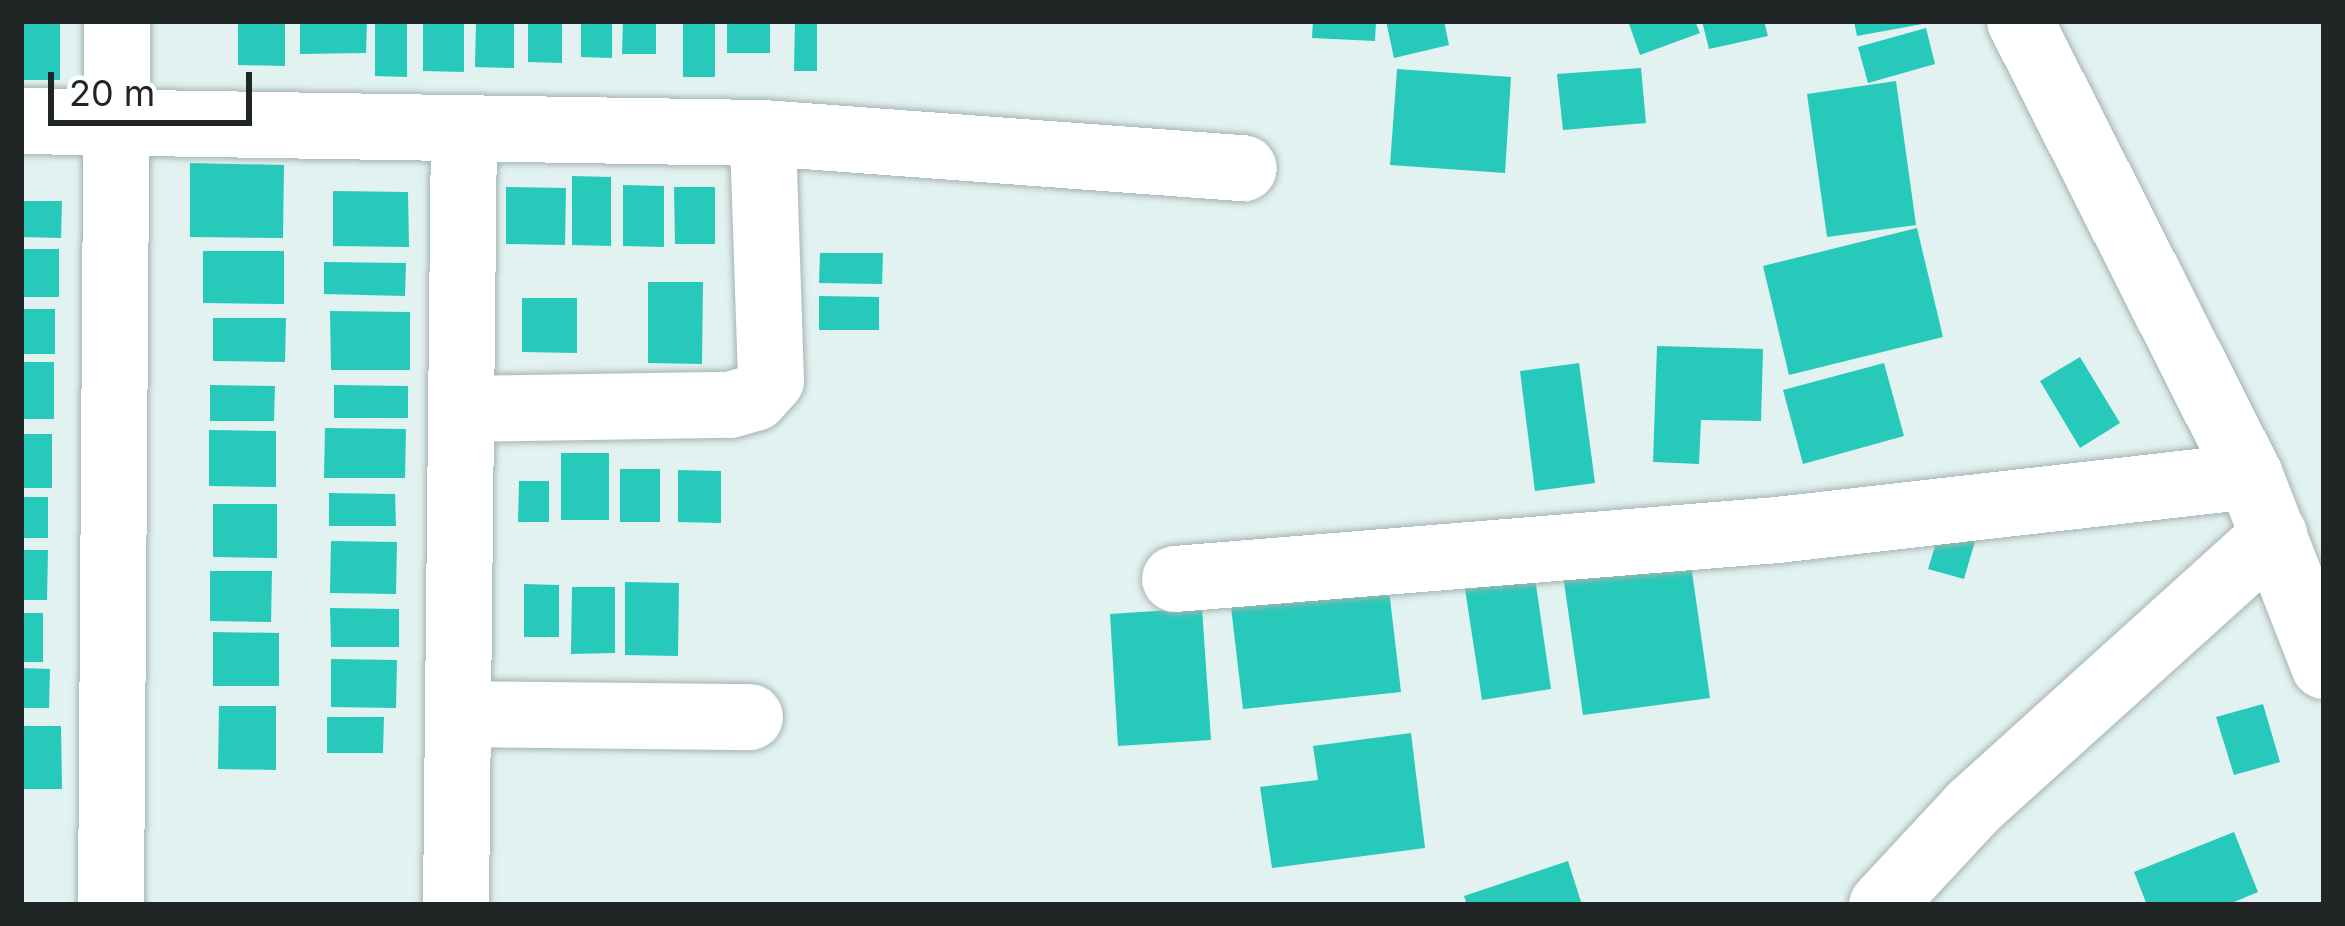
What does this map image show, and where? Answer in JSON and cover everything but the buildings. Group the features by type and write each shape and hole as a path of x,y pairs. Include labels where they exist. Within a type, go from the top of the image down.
{"street":[{"path":"111,905 117,21"},
{"path":"2020,21 2262,506 2324,666"},
{"path":"21,121 464,133 763,134 1244,169"},
{"path":"456,905 464,133"},
{"path":"461,409 730,405 755,398 771,380 763,134"},
{"path":"1175,579 1777,530 2262,506"},
{"path":"1882,905 2262,506"},
{"path":"459,714 750,717"}]}
